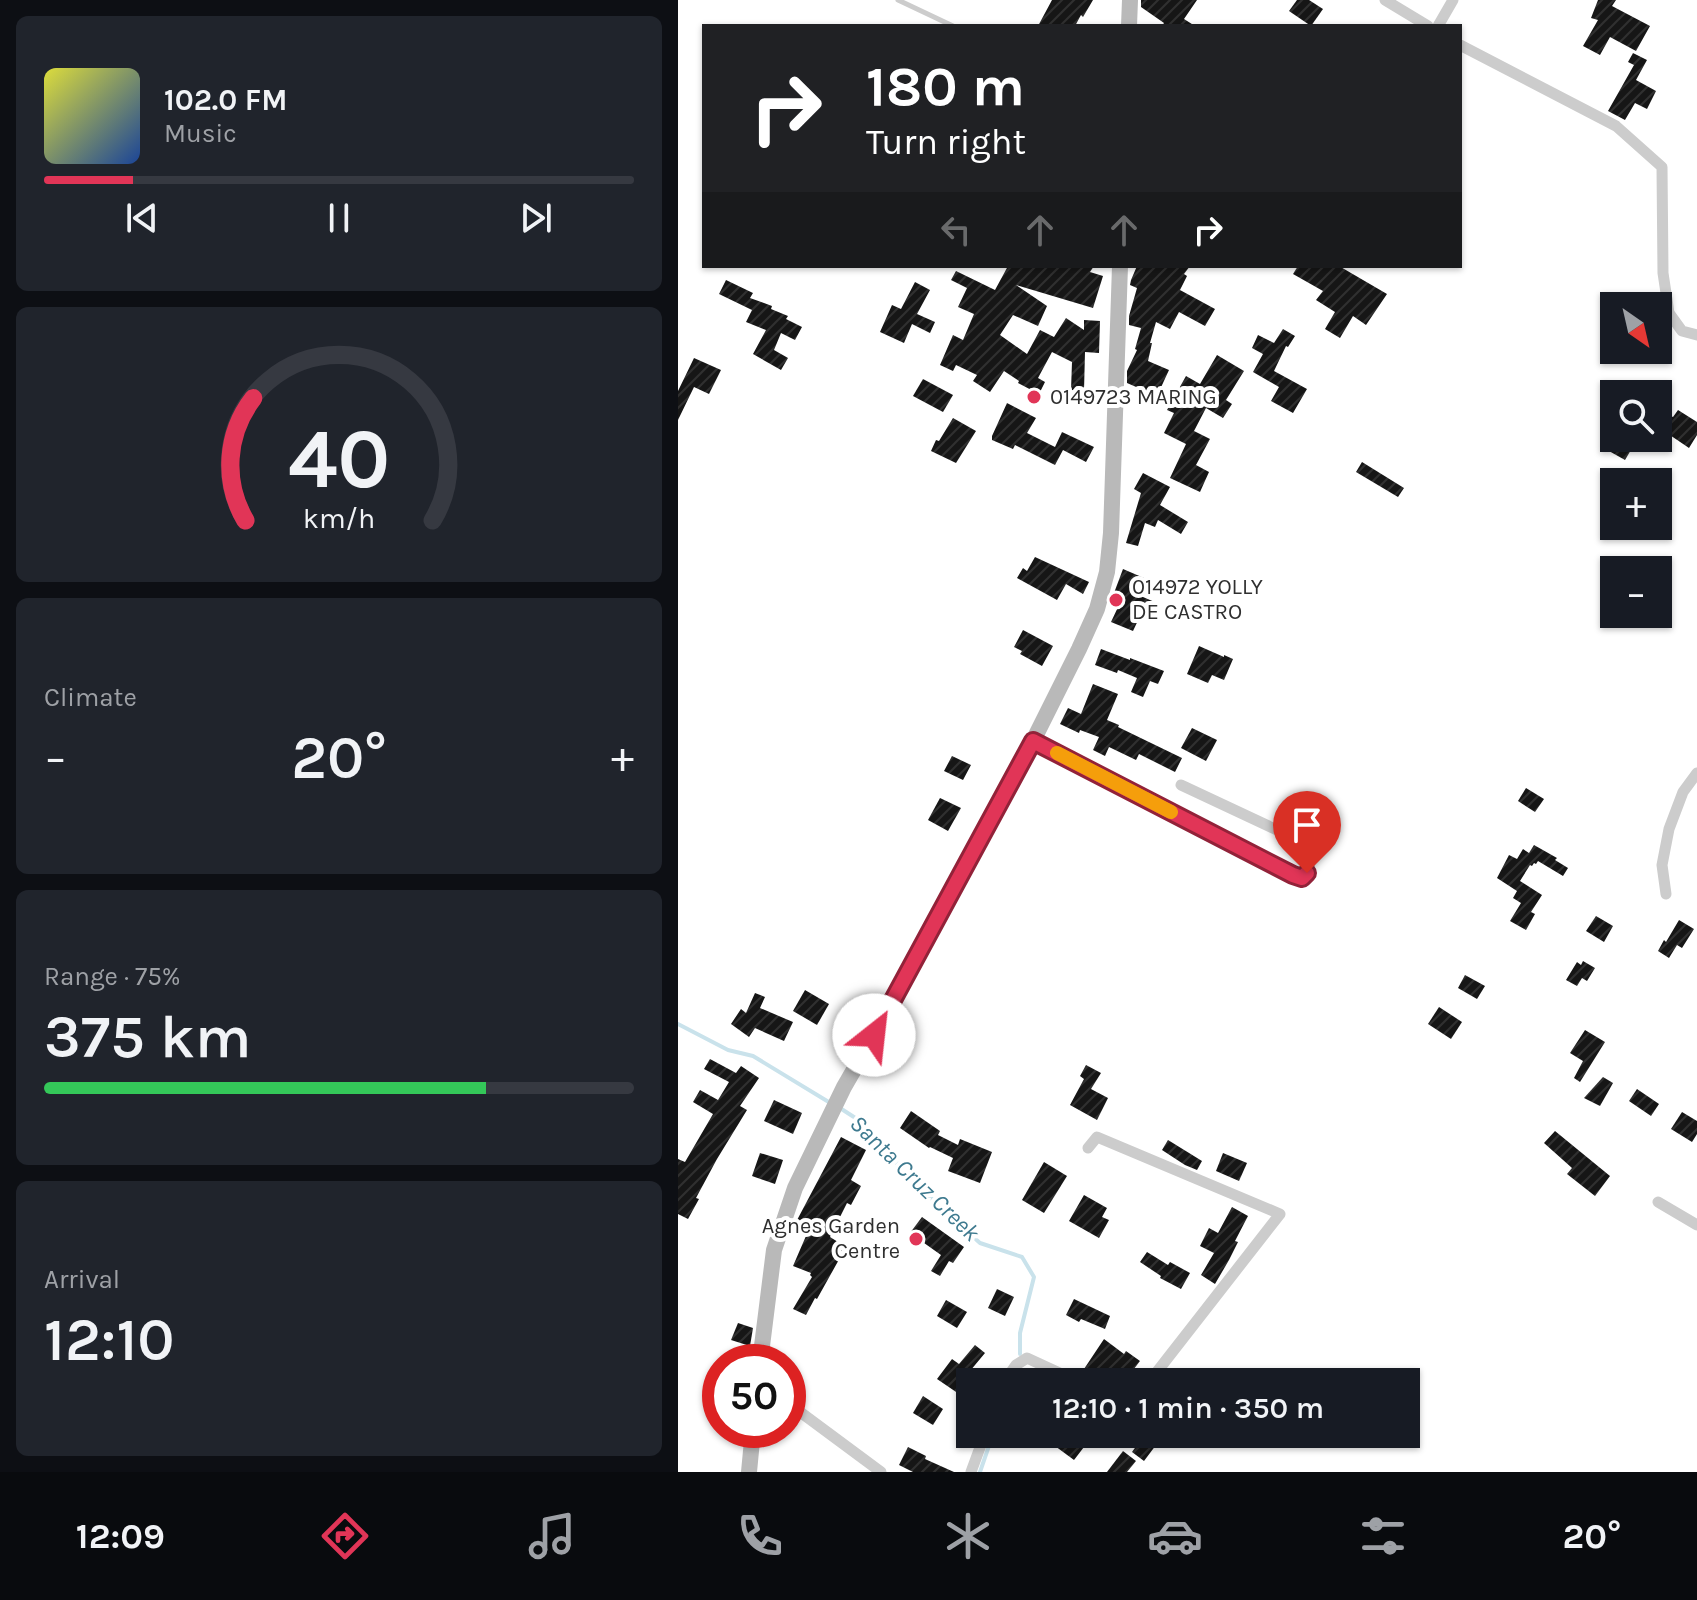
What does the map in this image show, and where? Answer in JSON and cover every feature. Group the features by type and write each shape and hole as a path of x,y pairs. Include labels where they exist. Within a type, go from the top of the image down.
{"main road":[{"path":"1129,24 1130,0"},
{"path":"762,1344 774,1250 795,1188 844,1087 1033,741 1097,609 1107,572 1111,533 1120,268"},
{"path":"749,1472 751,1448"}],"street":[{"path":"1385,0 1425,24"},
{"path":"1439,24 1453,0"},
{"path":"1462,46 1616,126 1662,167 1663,273 1669,313 1682,331 1697,335"},
{"path":"1033,741 1293,875 1302,878 1307,873 1313,853 1309,845 1181,785"},
{"path":"1666,894 1662,865 1669,829 1683,792 1697,773"},
{"path":"1088,1148 1097,1137 1280,1214 1160,1368"},
{"path":"1658,1202 1697,1225"},
{"path":"1014,1368 1027,1358 1049,1368"},
{"path":"806,1416 881,1472"},
{"path":"971,1472 980,1448"}],"lane":[{"path":"898,0 949,24"}],"building":[{"path":"1052,0 1093,0 1076,24 1039,24"},
{"path":"1141,0 1197,0 1184,19 1192,24 1163,24 1141,7"},
{"path":"1297,0 1309,0 1323,9 1312,24 1289,11"},
{"path":"1598,0 1616,0 1612,6 1650,26 1636,51 1610,37 1600,55 1583,46 1598,20 1591,18"},
{"path":"1633,53 1647,60 1636,80 1656,91 1647,109 1635,103 1625,120 1608,111 1634,65 1628,62"},
{"path":"1007,268 1093,268 1090,272 1103,276 1093,308 1016,285 1047,306 1038,326 1013,315 1000,335 1027,354 1040,330 1054,337 1066,318 1084,330 1084,320 1100,321 1099,353 1085,352 1084,391 1071,390 1072,362 1052,352 1038,378 1045,382 1039,394 1004,371 990,392 973,381 977,375 956,365 953,371 940,365 953,335 963,340 974,314 958,307 967,288 951,280 956,271 995,290"},
{"path":"1136,268 1188,268 1180,290 1215,309 1205,326 1179,312 1170,329 1156,322 1148,361 1169,370 1157,396 1127,383 1127,371 1137,350 1141,328 1129,325 1137,288 1130,285"},
{"path":"1297,268 1342,268 1387,294 1366,325 1353,316 1340,338 1325,329 1335,312 1316,300 1323,291 1293,274"},
{"path":"726,280 753,293 750,298 772,306 771,309 788,316 786,319 802,327 795,340 781,333 774,350 788,358 781,370 753,354 766,330 746,322 752,310 719,294"},
{"path":"915,282 930,290 917,314 935,322 930,333 912,324 904,343 880,332 892,305 901,309"},
{"path":"1283,329 1295,336 1286,346 1274,371 1307,389 1293,413 1271,401 1279,387 1253,372 1263,354 1252,348 1258,335 1274,343"},
{"path":"1217,355 1244,371 1226,400 1232,404 1223,418 1206,408 1194,431 1210,439 1196,465 1209,472 1200,492 1170,478 1186,444 1164,433 1174,413 1167,410 1186,376 1200,384"},
{"path":"694,358 721,370 709,394 694,387 678,420 678,391"},
{"path":"923,379 953,395 943,412 913,396"},
{"path":"1007,403 1036,418 1027,433 1055,447 1062,432 1094,447 1086,462 1063,450 1055,465 1015,445 1013,449 992,440"},
{"path":"1678,410 1697,422 1697,435 1689,448 1672,436 1672,417"},
{"path":"953,418 976,431 956,463 931,451"},
{"path":"1611,452 1630,452 1625,460"},
{"path":"1362,462 1404,488 1398,497 1356,472"},
{"path":"1143,473 1170,487 1160,505 1188,522 1181,534 1158,520 1155,527 1145,523 1138,546 1126,543 1141,493 1134,489"},
{"path":"1035,557 1089,582 1083,594 1066,584 1057,600 1017,578 1023,568 1027,571"},
{"path":"1123,569 1144,578 1136,594 1157,603 1150,619 1141,614 1133,631 1111,622 1119,605 1111,601"},
{"path":"1023,630 1053,646 1042,666 1020,654 1022,651 1014,647"},
{"path":"1199,646 1233,659 1224,680 1212,675 1208,683 1187,674"},
{"path":"1101,649 1164,671 1158,684 1150,681 1143,697 1131,692 1137,678 1095,665"},
{"path":"1093,684 1118,694 1107,720 1182,758 1175,772 1139,754 1136,760 1109,747 1105,756 1093,750 1099,737 1080,730 1079,733 1060,724 1068,708 1081,714"},
{"path":"1192,728 1217,740 1206,761 1181,748"},
{"path":"952,756 971,765 963,780 944,771"},
{"path":"1526,788 1544,799 1535,812 1518,801"},
{"path":"940,798 961,808 948,831 928,820"},
{"path":"1534,845 1568,868 1563,876 1538,861 1530,865 1520,881 1542,895 1531,912 1535,914 1526,930 1510,921 1521,903 1513,898 1517,891 1497,878 1509,855 1517,859 1523,849 1529,853"},
{"path":"1596,916 1613,926 1604,942 1586,931"},
{"path":"1679,920 1694,929 1682,948 1677,945 1669,958 1658,951"},
{"path":"1583,961 1595,968 1587,981 1582,978 1577,986 1566,980 1577,962 1581,965"},
{"path":"1465,975 1485,986 1477,999 1458,988"},
{"path":"805,990 829,1004 817,1025 793,1011"},
{"path":"755,993 765,997 760,1008 793,1022 784,1041 755,1028 749,1037 731,1024 741,1009 746,1013"},
{"path":"1439,1007 1462,1022 1451,1039 1428,1024"},
{"path":"1585,1030 1605,1042 1580,1082 1574,1078 1583,1061 1570,1053"},
{"path":"710,1059 736,1073 741,1066 759,1078 740,1106 747,1110 717,1159 688,1219 678,1214 678,1159 685,1162 713,1114 693,1102 700,1090 718,1100 729,1082 704,1069"},
{"path":"1086,1065 1101,1073 1091,1089 1108,1098 1097,1120 1070,1105 1084,1079 1080,1076"},
{"path":"1603,1077 1613,1083 1600,1106 1584,1098"},
{"path":"1637,1089 1659,1104 1651,1116 1629,1101"},
{"path":"774,1100 802,1113 793,1134 764,1121"},
{"path":"911,1111 940,1131 938,1135 958,1145 960,1139 992,1152 980,1183 948,1171 953,1158 929,1148 900,1128"},
{"path":"1682,1112 1697,1121 1697,1134 1692,1142 1671,1129"},
{"path":"1555,1131 1610,1176 1595,1196 1567,1174 1572,1168 1544,1143"},
{"path":"841,1137 866,1150 851,1180 861,1186 851,1205 847,1203 830,1237 846,1247 806,1315 793,1309 812,1277 811,1273 793,1266 809,1229 796,1222"},
{"path":"1168,1140 1202,1161 1197,1170 1162,1150"},
{"path":"760,1153 783,1160 775,1184 752,1176"},
{"path":"1223,1153 1247,1163 1239,1181 1216,1171"},
{"path":"1044,1162 1067,1176 1044,1213 1022,1200"},
{"path":"1084,1195 1107,1208 1102,1217 1109,1220 1099,1238 1069,1221"},
{"path":"1232,1207 1248,1216 1215,1284 1201,1275 1214,1253 1200,1246 1209,1228 1218,1233"},
{"path":"922,1217 964,1247 953,1263 949,1261 940,1276 931,1271 941,1255 910,1233"},
{"path":"1147,1252 1168,1265 1170,1262 1190,1273 1181,1289 1140,1262"},
{"path":"997,1289 1014,1297 1005,1316 988,1308"},
{"path":"1074,1299 1110,1316 1105,1329 1066,1315"},
{"path":"946,1300 967,1312 957,1328 937,1316"},
{"path":"738,1323 753,1328 750,1344 731,1340"},
{"path":"1104,1339 1140,1361 1135,1368 1085,1368"},
{"path":"975,1345 985,1353 972,1368 956,1368 956,1392 937,1379 952,1359 959,1364"},
{"path":"923,1396 943,1409 933,1425 913,1413"},
{"path":"908,1447 926,1456 925,1459 954,1472 913,1472 899,1465"},
{"path":"1058,1448 1083,1448 1074,1460"},
{"path":"1135,1448 1154,1448 1144,1461 1132,1452"},
{"path":"1123,1451 1136,1461 1127,1472 1107,1472"}],"waterway":[{"name":"Santa Cruz Creek","path":"678,1024 728,1050 753,1056 832,1104"},
{"name":"Santa Cruz Creek","path":"840,1108 860,1121 877,1143 980,1243 1022,1257 1034,1277 1020,1333 1020,1354"},
{"name":"Santa Cruz Creek","path":"980,1472 988,1448"}],"slow traffic":[{"path":"1057,753 1171,812"}],"place":[{"name":"0149723 MARING","path":"1034,397"},
{"name":"014972 YOLLY DE CASTRO","path":"1116,600"},
{"name":"Agnes Garden Centre","path":"916,1239"}],"route":[{"path":"874,1035 1033,741 1293,875 1302,878 1307,873"}]}
